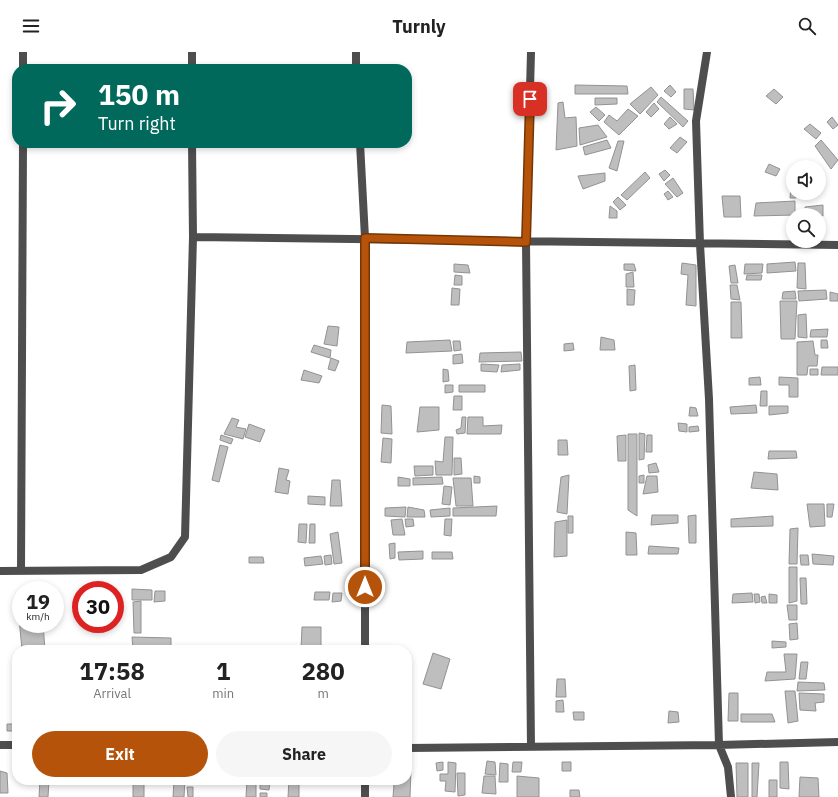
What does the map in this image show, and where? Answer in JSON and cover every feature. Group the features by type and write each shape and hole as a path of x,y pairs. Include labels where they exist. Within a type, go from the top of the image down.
{"street":[{"path":"23,52 23,64"},
{"path":"192,52 192,64"},
{"path":"356,52 356,64"},
{"path":"531,52 526,242 531,747"},
{"path":"707,52 696,121 700,244 709,399 719,745 728,767 731,797"},
{"path":"21,571 23,148"},
{"path":"0,571 141,570 171,557 186,537 193,237 192,148"},
{"path":"360,148 365,238 365,645"},
{"path":"193,237 838,245"},
{"path":"412,748 719,745 838,742"},
{"path":"0,745 12,745"},
{"path":"365,785 365,797"}],"building":[{"path":"575,85 627,86 628,94 575,94"},
{"path":"670,85 676,92 671,97 664,91"},
{"path":"651,87 658,95 640,114 630,104"},
{"path":"684,89 693,89 694,110 684,109"},
{"path":"774,89 783,97 776,104 766,96"},
{"path":"661,97 688,121 683,127 657,102"},
{"path":"595,98 617,98 617,104 595,105"},
{"path":"563,102 565,118 576,117 577,146 556,150 558,103"},
{"path":"654,103 659,109 651,117 646,112"},
{"path":"596,107 605,115 599,121 590,112"},
{"path":"628,109 638,116 619,135 604,122 609,115 617,121"},
{"path":"670,117 677,124 669,129 664,124"},
{"path":"832,117 838,125 833,129 827,122"},
{"path":"810,124 821,133 816,139 804,129"},
{"path":"598,125 607,137 580,145 579,128"},
{"path":"680,137 687,142 677,153 670,148"},
{"path":"607,140 611,148 585,155 583,147"},
{"path":"821,140 838,160 831,169 826,160 815,146"},
{"path":"618,141 624,141 617,171 609,168"},
{"path":"769,164 780,169 776,176 765,172"},
{"path":"665,170 670,175 664,181 659,174"},
{"path":"645,172 650,178 627,200 621,195"},
{"path":"605,173 605,181 583,189 578,176"},
{"path":"673,178 683,193 677,197 665,184"},
{"path":"668,191 673,197 668,200 664,194"},
{"path":"722,196 740,196 741,217 724,217"},
{"path":"618,197 626,205 620,210 613,202"},
{"path":"795,201 795,208 786,208 786,215 754,216 756,203"},
{"path":"823,205 823,208 805,207"},
{"path":"610,206 617,211 617,218 609,218"},
{"path":"795,262 796,271 767,273 767,264"},
{"path":"682,263 696,265 696,306 686,305 688,275 681,274"},
{"path":"798,263 805,263 806,289 797,288"},
{"path":"454,264 468,265 470,273 454,272"},
{"path":"624,264 634,264 636,271 624,270"},
{"path":"745,264 763,264 762,273 744,274"},
{"path":"735,265 738,283 731,283 729,266"},
{"path":"633,272 634,287 626,287 626,274"},
{"path":"455,275 462,276 462,285 454,285"},
{"path":"747,275 762,275 761,280 746,280"},
{"path":"730,285 737,285 740,300 731,299"},
{"path":"452,288 460,289 459,305 451,305"},
{"path":"627,289 635,290 634,305 627,305"},
{"path":"826,290 827,299 799,301 798,291"},
{"path":"795,291 796,299 782,299 783,292"},
{"path":"830,292 838,294 838,301 830,301"},
{"path":"780,301 797,301 795,339 781,339"},
{"path":"731,302 741,302 742,338 731,338"},
{"path":"806,314 807,338 798,337 798,315"},
{"path":"328,326 339,327 337,346 324,344"},
{"path":"828,329 827,337 810,337 811,330"},
{"path":"601,337 614,340 615,350 600,350"},
{"path":"450,340 452,351 406,353 407,342"},
{"path":"821,340 827,340 828,348 821,348"},
{"path":"453,341 460,341 461,350 454,351"},
{"path":"813,341 815,355 818,355 817,366 808,366 807,375 797,375 797,342"},
{"path":"573,343 574,350 564,351 564,344"},
{"path":"314,345 331,350 330,358 311,352"},
{"path":"521,352 522,361 479,362 480,353"},
{"path":"462,354 463,363 453,364 453,355"},
{"path":"331,358 339,361 335,371 328,369"},
{"path":"481,364 499,365 497,372 481,371"},
{"path":"520,364 520,370 501,372 502,365"},
{"path":"635,365 636,390 630,391 629,366"},
{"path":"822,367 838,367 838,375 821,375"},
{"path":"443,369 448,370 449,381 443,382"},
{"path":"810,369 818,369 818,375 810,375"},
{"path":"304,370 322,376 319,383 301,380"},
{"path":"760,377 761,385 749,385 749,378"},
{"path":"779,377 798,378 798,397 789,397 789,385 779,385"},
{"path":"445,385 453,385 453,392 445,393"},
{"path":"459,385 485,385 485,392 459,392"},
{"path":"761,391 767,391 767,406 760,406"},
{"path":"454,396 462,396 462,410 453,410"},
{"path":"382,405 391,406 392,434 381,433"},
{"path":"756,405 757,413 731,414 730,407"},
{"path":"769,406 788,406 788,413 769,415"},
{"path":"420,407 439,407 439,430 417,432"},
{"path":"690,407 696,408 698,416 689,416"},
{"path":"462,417 466,417 465,433 457,434 456,430 461,428"},
{"path":"468,417 483,417 483,426 502,425 501,434 467,434"},
{"path":"232,418 239,420 236,427 246,429 243,439 224,434"},
{"path":"678,423 687,424 687,432 679,431"},
{"path":"249,424 265,430 260,442 245,437"},
{"path":"698,426 699,431 689,432 689,427"},
{"path":"639,433 645,434 644,459 639,460"},
{"path":"628,434 637,434 637,516 628,510"},
{"path":"221,435 233,439 231,444 220,440"},
{"path":"626,435 626,461 618,461 617,436"},
{"path":"647,435 652,435 652,452 646,452"},
{"path":"445,437 453,437 452,475 436,475 435,461 443,462"},
{"path":"383,438 392,439 391,463 381,462"},
{"path":"558,440 567,440 568,455 558,455"},
{"path":"220,445 228,447 219,482 212,480"},
{"path":"769,451 796,451 797,458 768,459"},
{"path":"454,458 461,458 462,474 454,475"},
{"path":"656,463 659,472 649,473 648,465"},
{"path":"414,466 433,466 433,475 415,476"},
{"path":"279,468 289,470 286,480 290,481 288,494 275,492"},
{"path":"754,472 777,474 778,490 751,488"},
{"path":"569,475 567,514 557,512 561,477"},
{"path":"644,475 644,483 639,483 639,476"},
{"path":"474,476 480,477 480,483 474,483"},
{"path":"647,476 657,476 658,492 643,494"},
{"path":"398,477 410,479 410,486 398,486"},
{"path":"442,477 443,484 413,485 413,478"},
{"path":"453,478 471,478 473,506 456,506"},
{"path":"332,480 340,480 342,506 330,506"},
{"path":"444,486 452,487 450,505 442,504"},
{"path":"308,496 325,497 325,505 308,504"},
{"path":"807,504 824,504 825,526 810,527"},
{"path":"827,504 834,504 832,517 827,517"},
{"path":"497,506 496,516 453,516 453,508"},
{"path":"406,507 405,517 385,516 385,508"},
{"path":"408,507 424,510 425,517 407,517"},
{"path":"450,508 450,516 431,517 430,510"},
{"path":"652,515 678,515 678,523 651,525"},
{"path":"696,515 696,543 689,543 688,516"},
{"path":"568,516 573,516 573,533 568,533"},
{"path":"773,516 773,526 731,527 731,519"},
{"path":"402,519 405,535 393,535 391,520"},
{"path":"405,519 413,519 414,526 406,527"},
{"path":"445,519 452,519 451,536 444,535"},
{"path":"567,520 567,556 554,557 555,522"},
{"path":"299,524 307,524 306,543 298,542"},
{"path":"310,524 315,524 315,543 309,543"},
{"path":"798,528 797,564 789,564 790,529"},
{"path":"338,532 342,563 334,564 330,534"},
{"path":"626,532 636,533 637,555 626,555"},
{"path":"395,543 395,558 390,559 389,544"},
{"path":"649,546 679,548 678,554 648,554"},
{"path":"423,551 423,559 399,560 398,552"},
{"path":"432,552 452,552 453,559 432,559"},
{"path":"812,554 834,556 833,565 813,564"},
{"path":"331,555 332,564 325,565 324,556"},
{"path":"800,555 808,555 809,565 801,565"},
{"path":"321,556 323,564 305,566 304,558"},
{"path":"249,557 263,557 264,563 249,563"},
{"path":"789,567 797,567 797,601 789,603"},
{"path":"800,578 806,578 807,604 801,604"},
{"path":"132,589 152,590 152,600 132,600"},
{"path":"155,591 165,591 165,601 154,602"},
{"path":"315,592 330,592 329,600 314,600"},
{"path":"333,593 342,593 341,601 332,602"},
{"path":"752,593 753,602 732,603 733,594"},
{"path":"754,594 759,594 760,602 755,603"},
{"path":"769,594 777,595 777,603 769,603"},
{"path":"765,596 767,603 762,603 761,597"},
{"path":"141,601 141,633 134,633 133,602"},
{"path":"787,605 797,605 797,620 789,620"},
{"path":"797,623 798,639 790,640 789,624"},
{"path":"302,627 321,627 321,645 301,645"},
{"path":"20,633 44,633 45,645 22,645"},
{"path":"132,637 171,638 171,645 133,645"},
{"path":"772,641 786,642 786,647 772,648"},
{"path":"433,653 450,659 441,689 423,684"},
{"path":"784,654 797,654 795,679 765,681 767,672 786,672"},
{"path":"801,662 808,662 806,679 799,679"},
{"path":"557,679 565,679 566,697 556,697"},
{"path":"798,682 824,683 825,690 797,691"},
{"path":"785,691 795,691 798,721 788,723"},
{"path":"729,693 738,693 738,721 728,721"},
{"path":"799,693 824,694 824,702 815,703 816,711 800,710"},
{"path":"563,700 564,712 556,712 556,701"},
{"path":"669,711 678,712 679,722 668,723"},
{"path":"573,712 584,712 584,720 574,720"},
{"path":"741,714 772,714 775,722 741,722"},
{"path":"7,724 12,724 12,731 7,731"},
{"path":"487,761 495,762 496,775 485,774"},
{"path":"443,762 443,770 437,771 436,763"},
{"path":"448,762 456,763 455,792 445,791 446,781 440,781 440,774 448,774"},
{"path":"513,762 522,762 521,772 512,772"},
{"path":"562,762 571,762 571,771 562,771"},
{"path":"780,762 788,762 789,789 780,788"},
{"path":"500,763 508,764 508,782 499,782"},
{"path":"736,763 748,763 748,797 737,797"},
{"path":"752,763 759,763 757,797 752,797"},
{"path":"0,771 7,773 8,793 0,793"},
{"path":"457,773 465,773 465,795 458,796"},
{"path":"484,776 495,776 496,794 482,793"},
{"path":"517,776 539,778 539,797 517,797"},
{"path":"800,777 818,778 819,797 799,797"},
{"path":"769,780 777,780 777,797 769,797"},
{"path":"40,785 49,785 48,797 39,797"},
{"path":"133,785 144,785 144,797 133,797"},
{"path":"174,785 185,785 184,797 173,797"},
{"path":"247,785 256,785 256,797 246,797"},
{"path":"260,785 270,785 269,790 260,789"},
{"path":"289,785 299,785 299,797 288,797"},
{"path":"394,785 410,785 410,797 393,797"},
{"path":"187,787 193,787 193,797 188,797"},
{"path":"570,790 579,790 580,797 570,797"},
{"path":"260,793 267,793 267,797 260,797"}],"route":[{"path":"365,587 365,238 526,242 530,99"}]}
